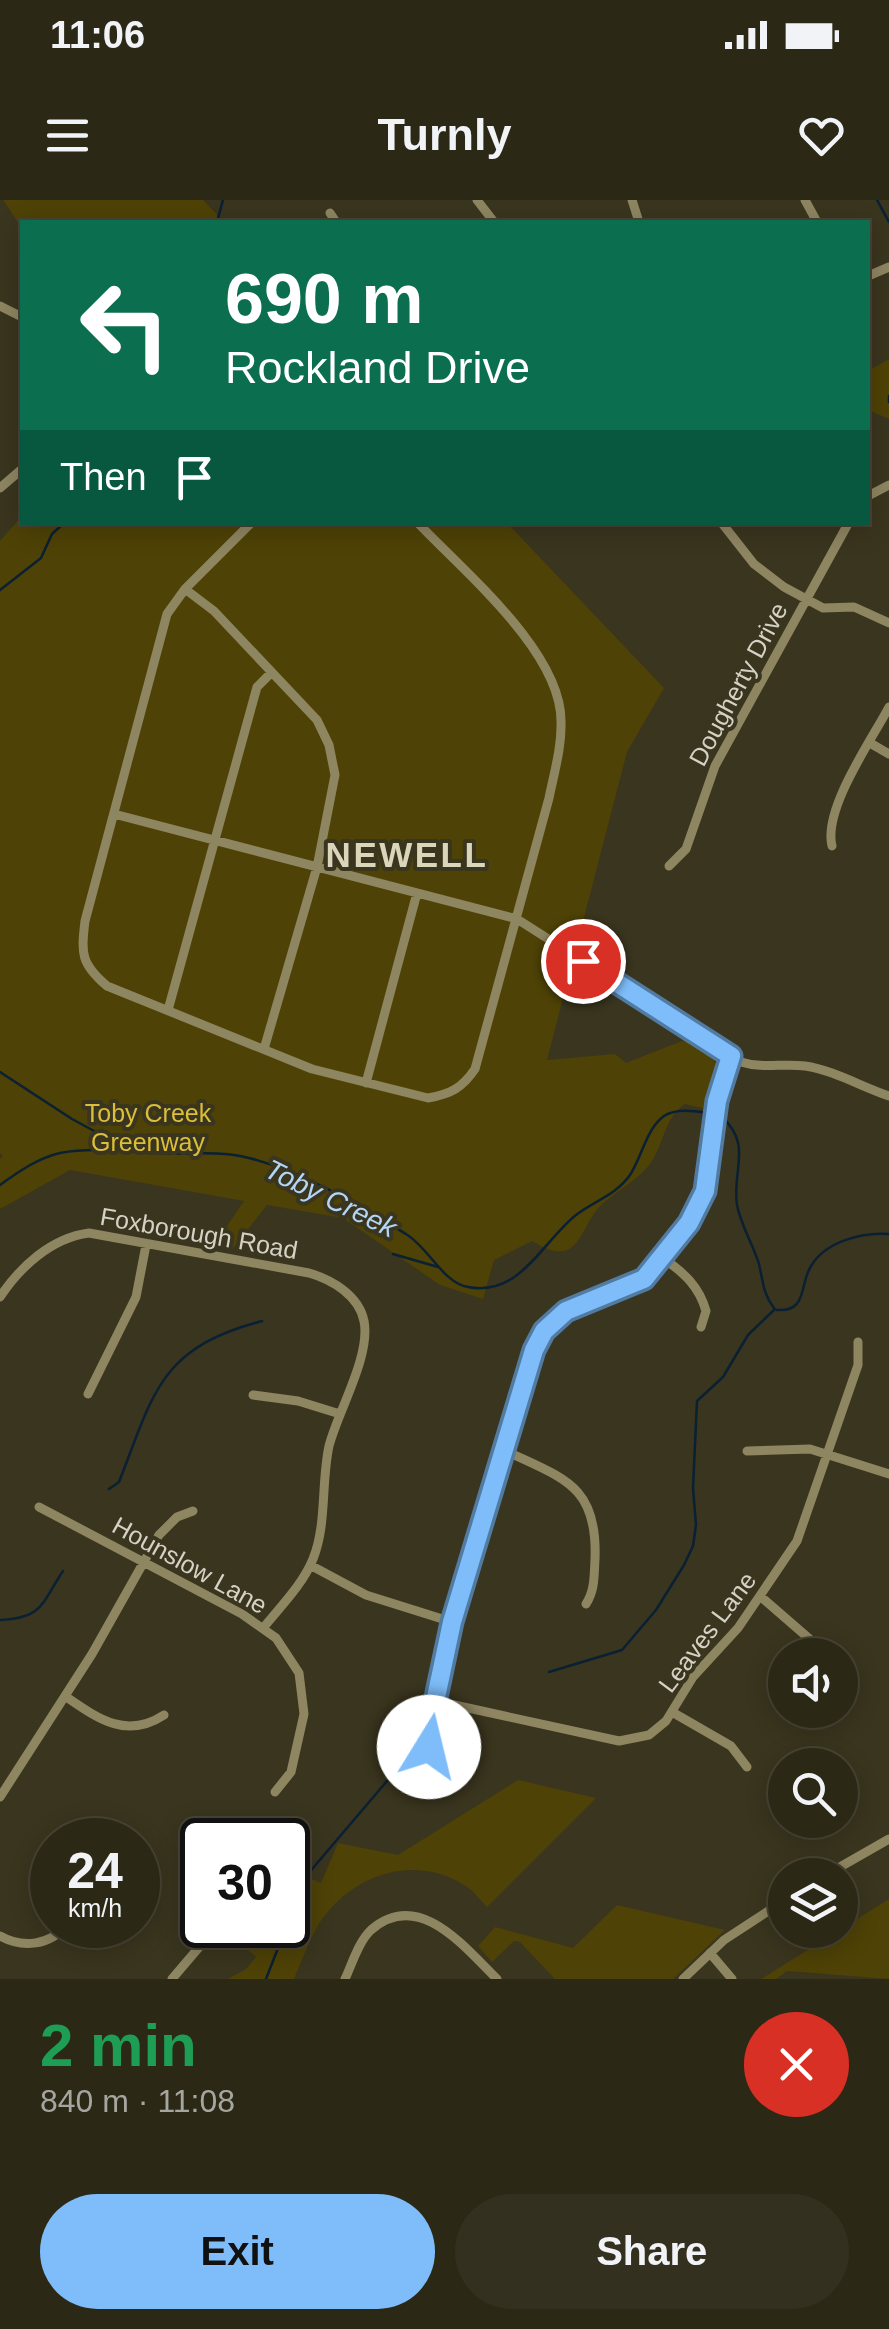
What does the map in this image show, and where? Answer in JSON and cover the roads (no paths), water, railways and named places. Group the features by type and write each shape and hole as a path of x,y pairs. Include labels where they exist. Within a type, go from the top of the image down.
{"street":[{"path":"0,488 20,471"},
{"path":"249,525 185,588 167,614 85,921 82,950 90,971 108,986 312,1069 428,1098 463,1087 476,1069 558,756 562,718 552,684 536,652 419,525"},
{"path":"723,525 754,564 806,600 827,608 864,609 889,623"},
{"name":"Dougherty Drive","path":"669,866 686,849 715,766 847,525"},
{"path":"185,588 214,611 316,720 329,745 335,775 316,866 264,1049"},
{"path":"168,1010 257,687 271,673"},
{"path":"832,846 831,823 889,708"},
{"path":"870,743 889,754"},
{"path":"114,814 518,919 731,1056 757,1067 816,1068 889,1096"},
{"path":"366,1083 417,893"},
{"path":"432,1754 428,1739 452,1622 534,1350 550,1324 578,1305 644,1279 695,1213 705,1191 717,1101 731,1056"},
{"name":"Foxborough Road","path":"0,1297 28,1263 78,1234 94,1233 320,1276 343,1290 362,1313 365,1334 328,1456 320,1534 310,1566 264,1627"},
{"path":"88,1394 136,1297 146,1245"},
{"path":"663,1258 697,1289 706,1311 701,1327"},
{"name":"Leaves Lane","path":"436,1700 628,1742 657,1730 693,1677 730,1637 797,1540 858,1365 858,1342"},
{"path":"253,1395 298,1401 340,1414"},
{"path":"747,1451 799,1448 889,1474"},
{"path":"502,1449 571,1485 590,1510 595,1527 594,1586 586,1604"},
{"name":"Hounslow Lane","path":"39,1507 264,1627 293,1661 304,1699 304,1723 291,1772 275,1792"},
{"path":"0,1797 108,1628 163,1530 177,1517 193,1511"},
{"path":"310,1566 366,1595 452,1622"},
{"path":"760,1596 808,1638"},
{"path":"65,1696 99,1720 122,1727 147,1724 164,1715"},
{"path":"672,1712 731,1746 747,1767"},
{"path":"856,1858 889,1839"},
{"path":"683,1979 710,1953 768,1912"},
{"path":"345,1979 369,1932 388,1920 406,1916 425,1918 443,1927 497,1979"},
{"path":"0,1936 30,1943"},
{"path":"172,1979 198,1948"},
{"path":"710,1953 732,1979"}],"waterway":[{"path":"218,220 223,200"},
{"path":"877,200 889,222"},
{"path":"889,396 889,402"},
{"path":"0,590 41,558 52,534 62,525"},
{"name":"Toby Creek","path":"0,1072 72,1119 131,1151"},
{"name":"Toby Creek","path":"0,1185 36,1162 72,1151 238,1156 270,1164 330,1190 406,1234 451,1279 468,1287 486,1288 516,1276 576,1215 624,1182 653,1128 664,1116 680,1111 709,1113"},
{"name":"Toby Creek","path":"721,1116 731,1127 739,1147 737,1205 765,1292 774,1308"},
{"name":"Toby Creek","path":"777,1310 794,1307 807,1273 826,1250 857,1237 889,1234"},
{"path":"393,1254 438,1267"},
{"path":"549,1672 622,1650 656,1610 693,1546 697,1401 723,1377 748,1335 775,1309"},
{"path":"109,1489 119,1482 152,1399 181,1360 201,1345 262,1321"},
{"path":"0,1620 34,1612 63,1571"},
{"path":"310,1871 387,1781"},
{"path":"266,1979 278,1948"}],"district":[{"name":"NEWELL","path":"407,855"}],"park label":[{"name":"Toby Creek Greenway","path":"148,1128"}]}
